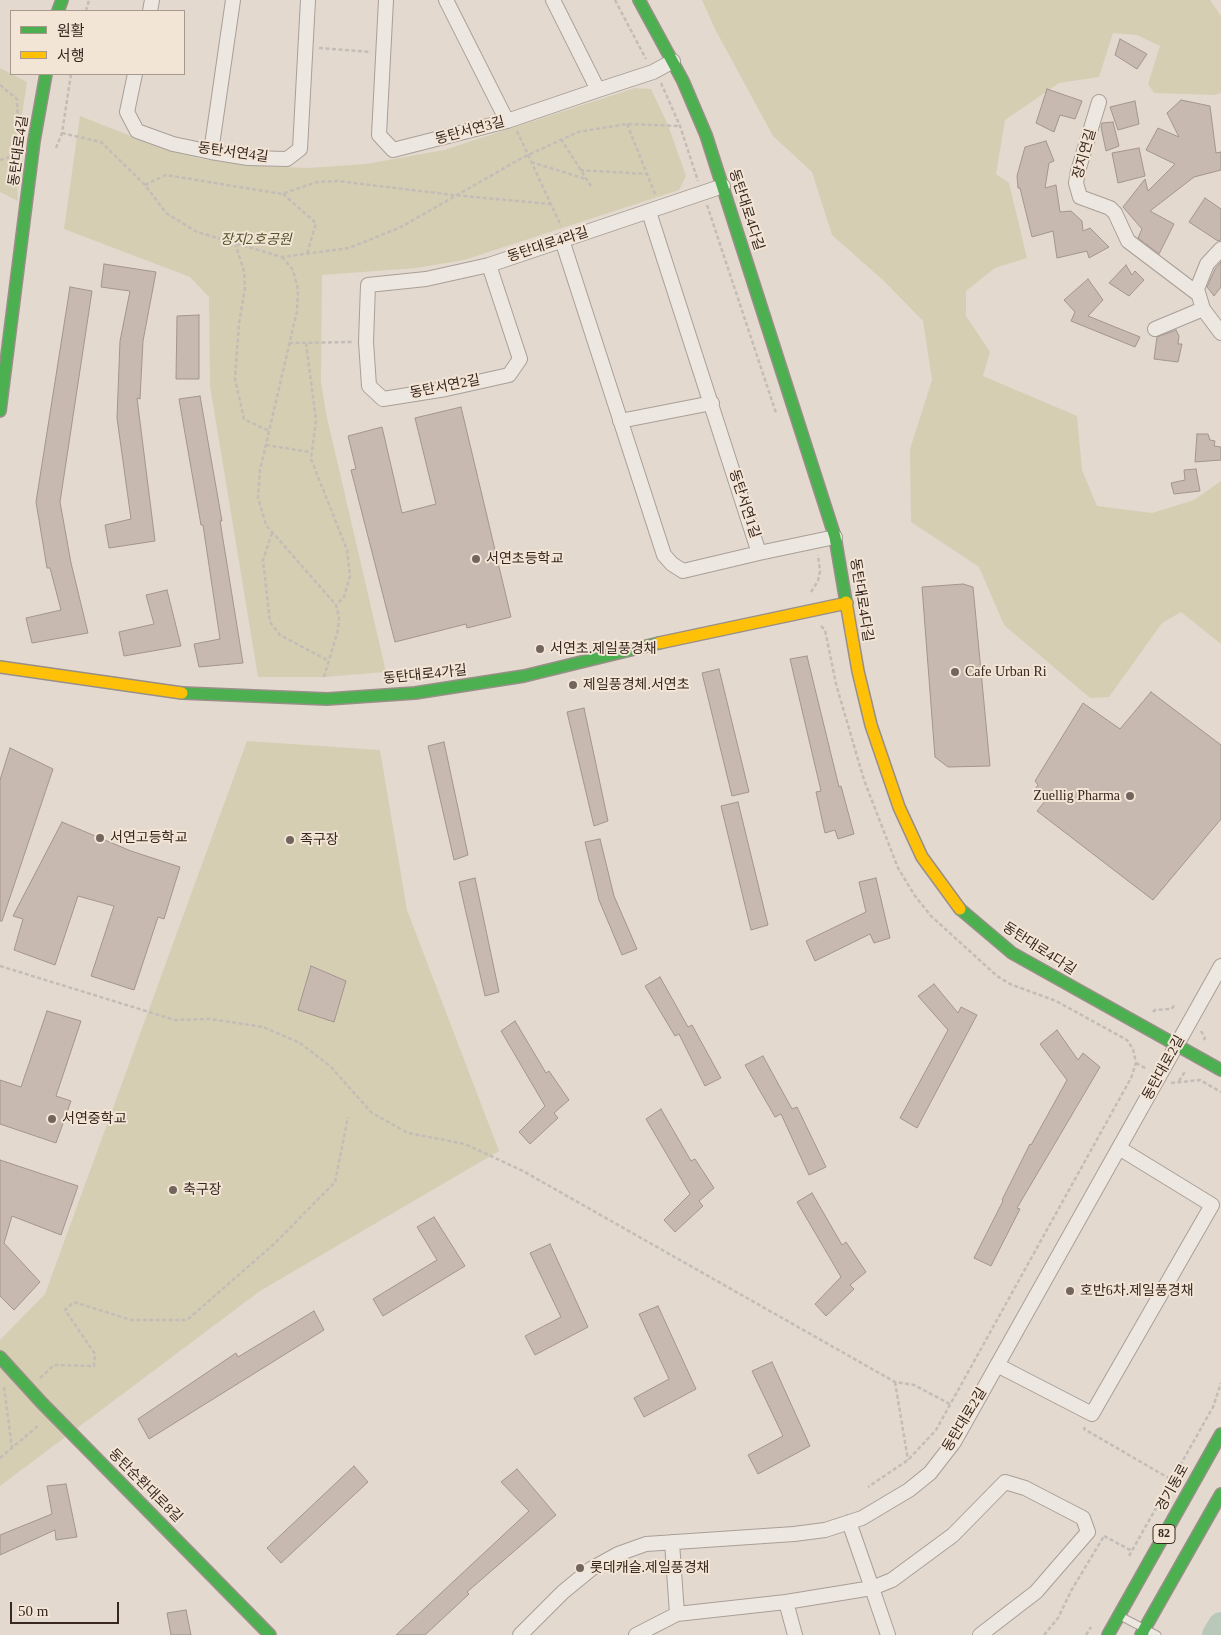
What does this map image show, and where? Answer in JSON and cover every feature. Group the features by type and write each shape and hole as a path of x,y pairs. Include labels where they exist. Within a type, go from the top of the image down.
{"street":[{"path":"211,152 233,0"},
{"name":"동탄서연4길","path":"136,75 127,112 137,131 173,144 211,152 248,158 287,159 300,149 308,0"},
{"name":"동탄서연3길","path":"386,0 379,135 393,150 507,121 654,72 673,61"},
{"path":"446,0 507,121"},
{"path":"553,0 598,90"},
{"name":"동탄대로4다길","path":"639,0 673,61 706,135 836,536 858,671 884,769 899,807 934,876 957,906 1012,953 1221,1070"},
{"name":"동탄대로4길","path":"0,411 34,141 46,75"},
{"name":"장지연길","path":"1099,102 1078,171 1076,183 1080,197 1110,208 1115,214 1128,241 1198,294"},
{"name":"동탄대로4라길","path":"368,285 426,279 489,264 723,186"},
{"name":"동탄서연1길","path":"562,240 664,555 672,564 683,571 759,553 655,210"},
{"path":"1221,249 1207,264 1197,289 1203,309 1221,333"},
{"name":"동탄서연2길","path":"368,285 366,342 369,386 383,399 446,389 509,375 520,359 489,264"},
{"path":"1155,329 1203,309"},
{"path":"620,421 712,403"},
{"path":"759,553 836,536"},
{"name":"동탄대로4가길","path":"0,667 195,695 327,699 405,693 516,677 684,637 847,603"},
{"name":"동탄대로2길","path":"520,1635 563,1592 591,1569 618,1554 646,1544 794,1534 825,1530 862,1518 909,1490 930,1473 954,1442 1221,966"},
{"path":"998,1365 1092,1414 1212,1205 1119,1148"},
{"name":"동탄순환대로8길","path":"0,1357 48,1409 270,1635"},
{"name":"경기동로","path":"1108,1635 1221,1434"},
{"path":"636,1635 677,1614 786,1602 872,1588 892,1580 954,1535 1004,1482 1025,1488 1082,1518 1088,1532 1036,1592 980,1635"},
{"name":"82","path":"1143,1632 1221,1494"},
{"path":"849,1522 888,1635"},
{"path":"672,1542 677,1614"},
{"path":"786,1602 795,1635"}],"lane":[{"path":"1119,1616 1143,1632 1157,1635"}],"path":[{"path":"615,0 646,60"},
{"path":"305,47 383,53"},
{"path":"56,148 62,134 71,75"},
{"path":"661,84 680,126 697,176"},
{"path":"0,85 17,99 18,128"},
{"path":"507,121 514,127 562,228 562,240"},
{"path":"62,134 100,142 146,185 166,212 197,232 282,257 350,248 400,227 528,155 578,132 627,124 680,126"},
{"path":"627,124 647,174 655,210"},
{"path":"561,139 591,186"},
{"path":"0,160 16,154 18,146"},
{"path":"531,162 586,179"},
{"path":"580,170 647,174"},
{"path":"146,185 166,176 282,194 317,182 338,181 453,196 550,204"},
{"path":"282,194 316,223 307,254"},
{"path":"708,208 778,420"},
{"path":"235,243 244,271 245,289 239,323 235,379 244,419 269,430"},
{"path":"282,257 293,270 298,290 297,311 260,470 258,498 266,525 336,605 339,617 338,630 324,677"},
{"path":"306,342 316,420 316,433 310,452 347,550 350,576 344,597 336,605"},
{"path":"289,343 366,342"},
{"path":"266,445 310,452"},
{"path":"272,533 263,560 270,622 280,635 329,662"},
{"path":"809,594 818,581 819,559"},
{"path":"814,623 825,630 836,684 861,773 898,868 915,896 931,916 997,976 1010,984 1056,1001 1127,1040 1135,1056 1136,1063 1131,1078 936,1430 908,1460 868,1487"},
{"path":"0,966 175,1020 210,1019 263,1026 300,1044 330,1066 372,1112 408,1133 465,1144 523,1171 895,1382 914,1385 951,1404"},
{"path":"1154,1010 1165,1011 1175,1005"},
{"path":"1179,1082 1200,1080 1221,1092"},
{"path":"34,1384 54,1365 94,1366 95,1354 65,1310 74,1302 131,1320 187,1320 274,1244 335,1182 348,1117"},
{"path":"895,1382 908,1460"},
{"path":"3,1383 12,1448"},
{"path":"1127,1560 1213,1407 1221,1383"},
{"path":"1092,1414 1084,1429 1172,1480"},
{"path":"0,1458 43,1422"},
{"path":"1044,1635 1058,1618 1070,1591 1104,1536 1132,1552"},
{"path":"1086,1635 1095,1618"}],"green space":[{"path":"702,0 1210,0 1221,16 1221,93 1214,95 1154,93 1148,84 1160,46 1137,35 1113,33 1099,77 1059,83 1005,120 996,174 1009,183 1027,258 995,268 966,291 966,316 990,352 983,376 1077,416 1082,470 1097,506 1152,513 1194,500 1221,481 1221,644 1181,612 1162,623 1109,697 1090,698 1004,625 979,567 911,522 910,449 932,380 923,321 884,281 832,235 812,172 773,136 715,29"},
{"path":"0,68 10,75 27,82 16,154 18,201 0,192"},
{"name":"장지2호공원","path":"635,88 651,89 668,125 686,176 679,190 464,260 416,268 322,275 321,381 326,413 386,672 324,677 258,677 210,386 209,297 190,277 64,229 80,116 159,147 198,158 243,165 307,168 366,164 444,150"},
{"path":"247,741 380,750 407,910 499,1151 260,1291 0,1486 0,1340 45,1294"}],"building":[{"path":"1120,39 1147,54 1137,69 1115,55"},
{"path":"1047,89 1082,101 1075,119 1060,115 1054,132 1036,123"},
{"path":"1181,100 1210,106 1216,153 1221,152 1221,170 1194,177 1150,211 1174,224 1159,254 1138,238 1142,229 1123,207 1145,179 1148,191 1175,164 1146,150 1158,128 1179,137 1167,113"},
{"path":"1135,101 1139,124 1118,130 1110,107"},
{"path":"1113,122 1119,146 1106,151 1101,127 1102,123"},
{"path":"1046,141 1054,161 1049,163 1045,188 1056,185 1060,212 1071,211 1082,221 1083,231 1090,228 1109,247 1089,258 1087,251 1057,258 1053,231 1032,237 1020,188 1018,188 1017,176 1025,147"},
{"path":"1139,148 1145,176 1118,183 1112,153"},
{"path":"1205,198 1221,209 1221,240 1218,241 1189,222"},
{"path":"1221,262 1221,287 1214,296 1207,287 1215,269"},
{"path":"104,264 156,272 143,341 140,399 137,398 155,541 109,548 105,525 131,519 117,418 120,341 130,291 101,287"},
{"path":"1126,265 1132,275 1135,271 1144,280 1129,296 1109,283"},
{"path":"1088,279 1103,300 1088,316 1140,337 1135,347 1071,321 1075,312 1064,300"},
{"path":"70,287 92,291 60,502 71,563 88,633 32,643 26,618 61,610 50,568 47,568 36,502"},
{"path":"199,315 199,379 176,379 177,316"},
{"path":"1176,330 1179,336 1178,344 1182,344 1178,362 1154,359 1157,337"},
{"path":"200,396 222,521 220,521 243,663 199,667 194,644 220,639 203,525 201,525 179,399"},
{"path":"461,407 511,617 467,628 466,624 395,642 351,470 356,469 348,436 382,427 402,513 436,504 415,418"},
{"path":"1197,434 1208,434 1210,440 1215,441 1214,446 1221,447 1221,460 1195,462"},
{"path":"1196,469 1200,491 1174,494 1171,483 1185,480 1184,470"},
{"name":"Cafe Urban Ri","path":"963,584 973,587 990,766 948,767 935,757 922,587"},
{"path":"167,590 181,646 124,656 119,632 154,624 146,595"},
{"path":"807,656 839,787 841,786 854,834 838,839 835,830 825,833 816,792 821,791 790,659"},
{"path":"719,669 749,792 732,796 702,673"},
{"name":"Zuellig Pharma","path":"1151,692 1221,745 1221,819 1153,900 1037,811 1045,801 1033,792 1038,785 1035,781 1083,703 1120,729"},
{"path":"584,708 608,821 594,826 567,712"},
{"path":"444,742 468,855 454,860 428,746"},
{"path":"10,748 53,769 2,921 0,921 0,780"},
{"path":"738,802 768,925 751,930 721,806"},
{"path":"62,822 131,851 180,867 164,919 158,917 134,990 91,976 114,906 78,896 55,965 14,950 23,919 13,916"},
{"path":"600,839 614,896 637,949 622,955 599,900 585,842"},
{"path":"475,878 499,992 485,996 459,882"},
{"path":"876,878 890,938 874,943 870,934 815,961 806,941 866,912 859,882"},
{"path":"311,966 346,981 334,1022 298,1010"},
{"path":"660,977 688,1027 692,1025 721,1078 705,1086 679,1034 675,1036 645,986"},
{"path":"934,984 958,1013 961,1007 977,1015 917,1128 900,1118 948,1030 918,996"},
{"path":"47,1011 81,1021 56,1096 71,1101 56,1143 0,1124 0,1080 21,1087"},
{"path":"515,1021 546,1073 549,1071 569,1100 554,1113 558,1118 530,1144 519,1132 545,1106 501,1031"},
{"path":"1057,1030 1078,1060 1083,1053 1100,1067 1017,1208 1020,1209 991,1266 974,1258 1030,1144 1067,1080 1040,1044"},
{"path":"763,1056 792,1109 797,1107 826,1167 809,1175 781,1114 775,1117 745,1065"},
{"path":"661,1109 691,1161 695,1159 714,1188 699,1201 703,1206 675,1232 664,1220 690,1194 646,1119"},
{"path":"0,1160 78,1186 61,1235 12,1216 4,1243 40,1282 14,1310 0,1296"},
{"path":"812,1193 842,1245 846,1242 866,1272 850,1285 854,1289 826,1316 815,1304 841,1277 797,1202"},
{"path":"434,1217 465,1266 383,1316 373,1299 437,1260 417,1227"},
{"path":"550,1244 588,1327 535,1355 525,1336 561,1317 530,1253"},
{"path":"658,1306 696,1389 644,1417 634,1398 669,1379 639,1314"},
{"path":"314,1311 324,1330 149,1439 138,1419 236,1353 238,1357"},
{"path":"772,1362 810,1446 758,1474 748,1455 783,1436 752,1371"},
{"path":"354,1466 368,1482 281,1563 267,1548"},
{"path":"517,1469 556,1515 467,1592 469,1594 425,1635 396,1635 529,1511 501,1482"},
{"path":"66,1484 77,1537 56,1540 55,1530 0,1555 0,1535 52,1514 47,1486"},
{"path":"186,1610 191,1635 171,1635 167,1613"}],"waterway":[{"path":"1215,1635 1221,1625"}],"traffic: fast":[{"path":"58,10 62,0"},
{"path":"639,0 683,81 706,135 835,537 846,602"},
{"path":"0,411 34,141 46,75"},
{"path":"182,693 327,699 415,693 524,676 659,643"},
{"path":"960,909 1012,953 1221,1070"},
{"path":"0,1357 41,1402 270,1635"},
{"path":"1108,1635 1221,1434"},
{"path":"1141,1635 1221,1494"}],"traffic: slow":[{"path":"846,602 858,671 871,725 899,807 922,857 960,909"},
{"path":"659,643 847,603"},
{"path":"0,667 182,693"}],"place":[{"name":"서연초등학교","path":"476,559"},
{"name":"서연초.제일풍경채","path":"540,649"},
{"name":"Cafe Urban Ri","path":"955,672"},
{"name":"제일풍경체.서연초","path":"573,685"},
{"name":"Zuellig Pharma","path":"1130,796"},
{"name":"서연고등학교","path":"100,838"},
{"name":"족구장","path":"290,840"},
{"name":"서연중학교","path":"52,1119"},
{"name":"축구장","path":"173,1190"},
{"name":"호반6차.제일풍경채","path":"1070,1291"},
{"name":"롯데캐슬.제일풍경채","path":"580,1568"}]}
